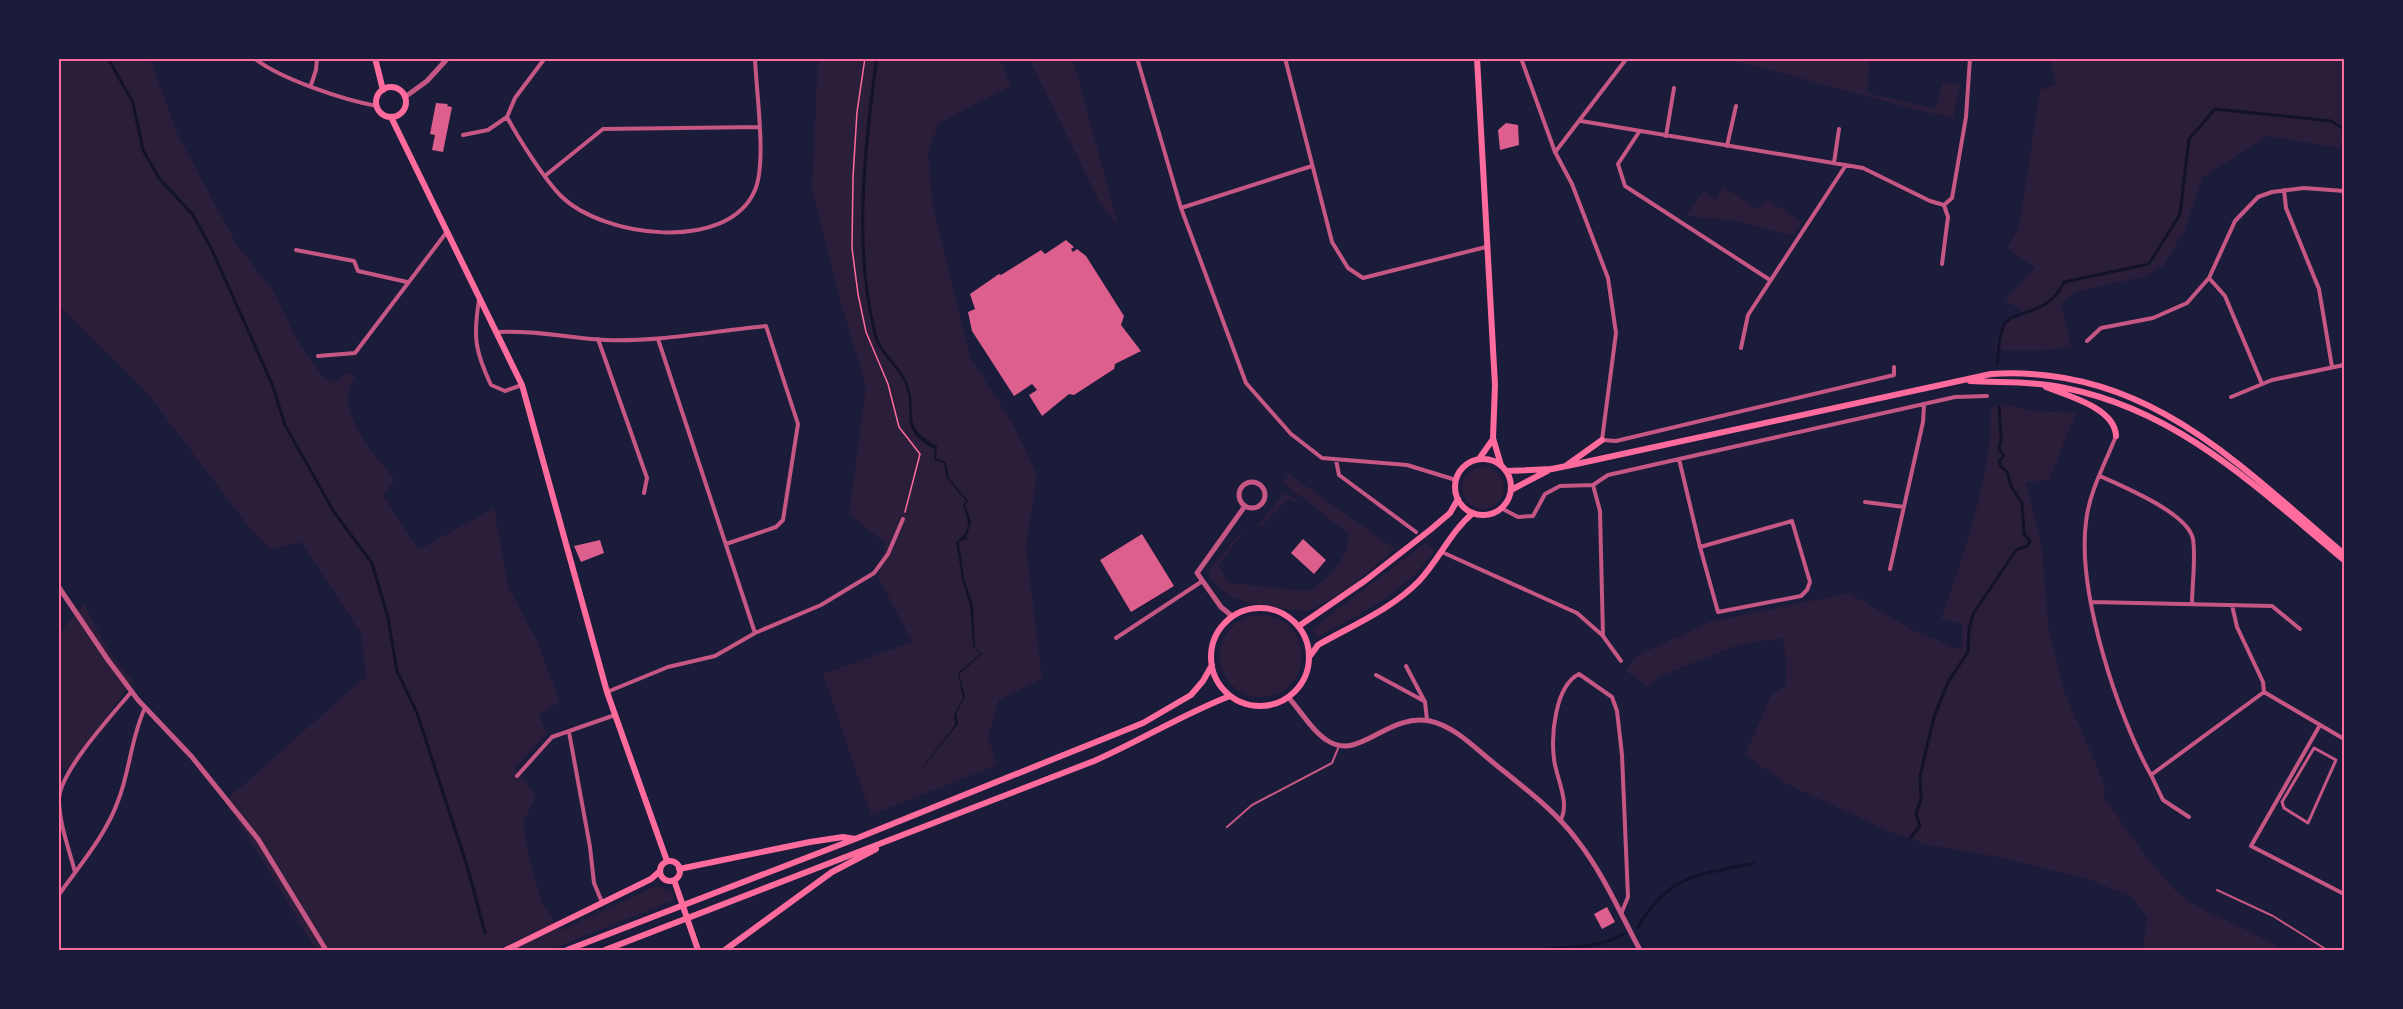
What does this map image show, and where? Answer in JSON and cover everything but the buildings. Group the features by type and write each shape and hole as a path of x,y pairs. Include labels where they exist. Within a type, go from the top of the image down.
{"main road":[{"path":"375,58 383,90"},
{"path":"1477,58 1495,385 1493,438 1511,490"},
{"path":"396,88 405,97 403,111 391,117 382,114 377,106 377,97 383,90 396,88"},
{"path":"391,117 522,385 607,692 667,861"},
{"path":"1506,471 1564,467 1991,374 2038,375 2065,379 2119,393 2161,410 2195,430 2230,457 2344,554"},
{"path":"1963,380 2037,383 2113,400 2174,427 2246,479 2344,560"},
{"path":"2037,383 2100,411 2112,422 2116,436"},
{"path":"1479,459 1493,438"},
{"path":"1564,467 1602,440"},
{"path":"1299,626 1393,559 1450,513 1458,499 1456,480 1463,467 1479,459 1487,459 1501,465"},
{"path":"1458,499 1473,513 1488,514 1501,508 1511,490 1551,469"},
{"path":"1310,656 1318,645 1390,603 1419,581 1461,523 1473,513"},
{"path":"567,951 855,839 1143,723 1191,695 1203,681 1212,665 1215,638 1232,616 1253,609 1275,610 1288,616 1299,626 1307,640 1310,656 1307,672 1300,686 1288,697 1274,704 1259,706 1244,703 1230,696 1219,682 1212,665"},
{"path":"605,951 1094,761 1142,740 1199,708 1230,696"},
{"path":"725,951 832,872 902,835"},
{"path":"680,869 832,839 855,839"},
{"path":"667,861 674,862 680,869"},
{"path":"506,951 651,879 667,861"},
{"path":"674,880 680,869"},
{"path":"660,871 665,880 674,880"},
{"path":"674,880 698,951"}],"street":[{"path":"254,58 274,71 358,103 377,106"},
{"path":"310,85 316,70 316,58"},
{"path":"405,97 427,81 448,58"},
{"path":"463,135 488,130 507,117 515,98 545,58"},
{"path":"507,117 517,136 561,196 586,214 611,225 701,232 728,222 744,208 755,191 760,171 755,58"},
{"path":"1137,58 1181,208 1246,383 1291,434 1322,458 1407,465 1456,480"},
{"path":"1285,58 1332,242 1348,268 1363,278 1486,247"},
{"path":"1521,58 1555,152 1572,184 1608,278 1616,333 1602,440 1616,441 1894,375 1894,367"},
{"path":"1555,152 1627,58"},
{"path":"1944,205 1953,198 1966,117 1970,58"},
{"path":"1666,136 1674,88"},
{"path":"1727,146 1736,106"},
{"path":"1581,121 1863,168 1930,201 1944,205"},
{"path":"546,175 603,129 758,127"},
{"path":"1834,164 1839,129"},
{"path":"1639,132 1618,164 1625,186 1770,280"},
{"path":"1741,348 1748,315 1846,165"},
{"path":"1181,208 1312,166"},
{"path":"2087,341 2101,328 2170,312 2187,303 2210,278 2235,221 2258,197 2284,190 2304,188 2344,191"},
{"path":"2284,190 2286,208 2319,289 2332,367"},
{"path":"1942,264 1948,217 1944,205"},
{"path":"318,356 355,353 446,233"},
{"path":"296,250 354,261 358,271 407,282"},
{"path":"2210,278 2225,296 2262,384"},
{"path":"480,298 474,332 477,356 491,385 505,391 522,385"},
{"path":"497,332 550,332 598,339 658,339 766,326 798,424 783,520 776,527 726,544"},
{"path":"598,339 647,478 644,493"},
{"path":"658,339 755,633"},
{"path":"2231,397 2272,380 2344,365"},
{"path":"1501,508 1518,517 1533,516 1545,494 1560,486 1593,485 1608,475 1955,397 1987,396"},
{"path":"1890,569 1923,422 1924,405"},
{"path":"2116,436 2100,476 2086,522 2084,561 2109,676 2125,720 2163,800 2189,817"},
{"path":"1679,459 1700,547 1718,612 1802,596 1810,582 1792,521 1700,547"},
{"path":"1336,460 1339,475 1416,532"},
{"path":"2100,476 2157,504 2186,525 2193,538 2192,604"},
{"path":"1252,481 1259,484 1263,489 1263,502 1252,508 1245,506 1240,501 1240,488 1252,481"},
{"path":"1593,485 1600,511 1603,636"},
{"path":"1865,502 1904,507"},
{"path":"1232,616 1221,608 1197,573 1204,560 1245,506"},
{"path":"607,692 668,667 715,656 755,633 821,605 874,573 888,555 903,519"},
{"path":"1444,553 1577,613 1603,636 1621,661"},
{"path":"1116,638 1201,582"},
{"path":"58,586 145,708 192,757 258,839 326,951"},
{"path":"2092,602 2272,606 2300,629"},
{"path":"2232,605 2237,627 2263,682 2264,692"},
{"path":"1406,666 1425,702 1427,720"},
{"path":"1560,821 1564,814 1564,805 1554,758 1554,730 1563,692 1572,678 1579,674 1612,697 1617,711 1622,755 1628,897 1621,914"},
{"path":"1376,675 1425,702"},
{"path":"75,872 64,833 59,798 65,780 84,751 132,691"},
{"path":"2151,775 2264,692"},
{"path":"2264,692 2344,739"},
{"path":"1288,697 1323,737 1339,746 1360,744 1395,723 1427,720 1453,730 1560,821 1587,854 1640,951"},
{"path":"58,896 118,803 136,726 145,708"},
{"path":"517,776 552,737 615,715"},
{"path":"2320,725 2251,846 2344,894"},
{"path":"569,732 590,847 594,883 602,902"},
{"path":"2314,748 2336,760 2308,823 2284,808 2282,802 2314,748"}],"lane":[{"path":"1227,827 1252,805 1332,762 1339,746"},
{"path":"2217,890 2273,916 2327,951"}],"path":[{"path":"865,58 855,133 852,248 866,332 888,384 899,427 920,454 903,519"}],"shaded area":[{"path":"58,59 150,59 178,135 237,245 274,292 297,340 322,376 334,382 348,372 355,377 349,390 348,404 352,418 368,445 395,480 383,495 418,550 494,508 508,586 537,641 560,702 539,715 547,733 515,768 536,797 523,822 529,859 542,902 561,930 657,886 672,892 674,900 550,950 502,950 499,948 493,950 316,950 249,838 224,802 366,676 361,633 301,542 271,550 248,526 144,389 59,306"},
{"path":"818,59 1000,59 1011,86 939,123 928,152 933,206 970,357 1014,426 1037,474 1026,547 1042,679 999,700 988,737 997,765 871,815 823,674 912,642 878,576 886,544 849,514 866,386 842,307 812,190"},
{"path":"875,59 878,59 867,162 864,232 870,301 880,342 908,385 914,426 925,439 937,446 936,458 946,462 949,478 968,501 965,506 971,521 966,539 959,542 964,578 973,605 975,647 982,654 959,674 965,697 956,714 958,724 907,787 955,725 954,715 963,698 958,673 980,654 973,646 970,605 963,583 956,542 968,526 963,505 966,501 946,477 944,463 934,460 935,449 915,434 911,427 905,384 877,345 868,304 861,234 863,164"},
{"path":"1029,59 1073,59 1118,225 1101,205"},
{"path":"1725,59 1870,59 1867,93 1936,109 1942,82 1960,85 1953,118"},
{"path":"2050,59 2344,59 2344,149 2268,136 2203,177 2184,231 2164,265 2146,276 2076,292 2061,303 2071,347 2037,351 1994,350 2002,324 2022,312 2005,299 2035,268 2007,248 2019,227 2040,90 2056,84"},
{"path":"1724,187 1759,210 1766,199 1802,222 1793,236 1736,221 1686,216 1703,191 1716,199"},
{"path":"2009,405 2031,411 2076,413 2049,480 2026,482 2042,546 2048,625 2064,691 2105,786 2104,797 2144,853 2179,894 2188,901 2260,936 2282,950 2143,950 2147,917 2132,897 2091,880 1998,857 1928,845 1890,832 1787,784 1745,755 1770,697 1786,684 1786,659 1782,638 1738,645 1658,677 1648,687 1626,671 1636,656 1710,622 1849,593 1911,629 1960,650 1962,624 1941,619 1967,541 1982,486 1987,459 1991,406"},
{"path":"1483,467 1498,473 1504,488 1498,503 1483,509 1468,503 1462,488 1468,473"},
{"path":"1289,474 1395,549 1340,593 1305,611 1252,604 1239,600 1217,586 1209,576 1209,570 1249,523 1219,566 1229,583 1307,591 1336,567 1347,548 1348,533 1283,483"},
{"path":"1284,493 1296,499 1294,502 1288,499 1261,527 1258,525"},
{"path":"1425,543 1435,550 1411,578 1382,601 1317,637 1312,629"},
{"path":"84,604 110,653 133,681 67,770 59,764 58,635"},
{"path":"1253,615 1269,615 1284,622 1295,633 1302,648 1299,672 1290,685 1269,697 1253,697 1238,690 1227,679 1220,664 1220,648 1227,633 1238,622"}],"waterway":[{"path":"108,58 133,103 143,150 159,178 193,215 212,250 272,384 285,425 334,512 372,563 388,618 397,671 417,713 468,869 485,933"},
{"path":"1997,364 2002,329 2008,320 2049,302 2064,282 2149,264 2180,214 2189,139 2215,109 2331,121 2344,129"},
{"path":"1911,837 1920,826 1916,814 1921,799 1920,776 1934,717 1948,682 1968,652 1969,629 1973,614 2016,550 2027,546 2030,541 2024,534 2022,503 1999,461 2004,456 1999,449 2001,439 1999,407"},
{"path":"1637,928 1661,896 1686,880 1754,863"},
{"path":"1540,950 1593,945 1623,934"}]}
